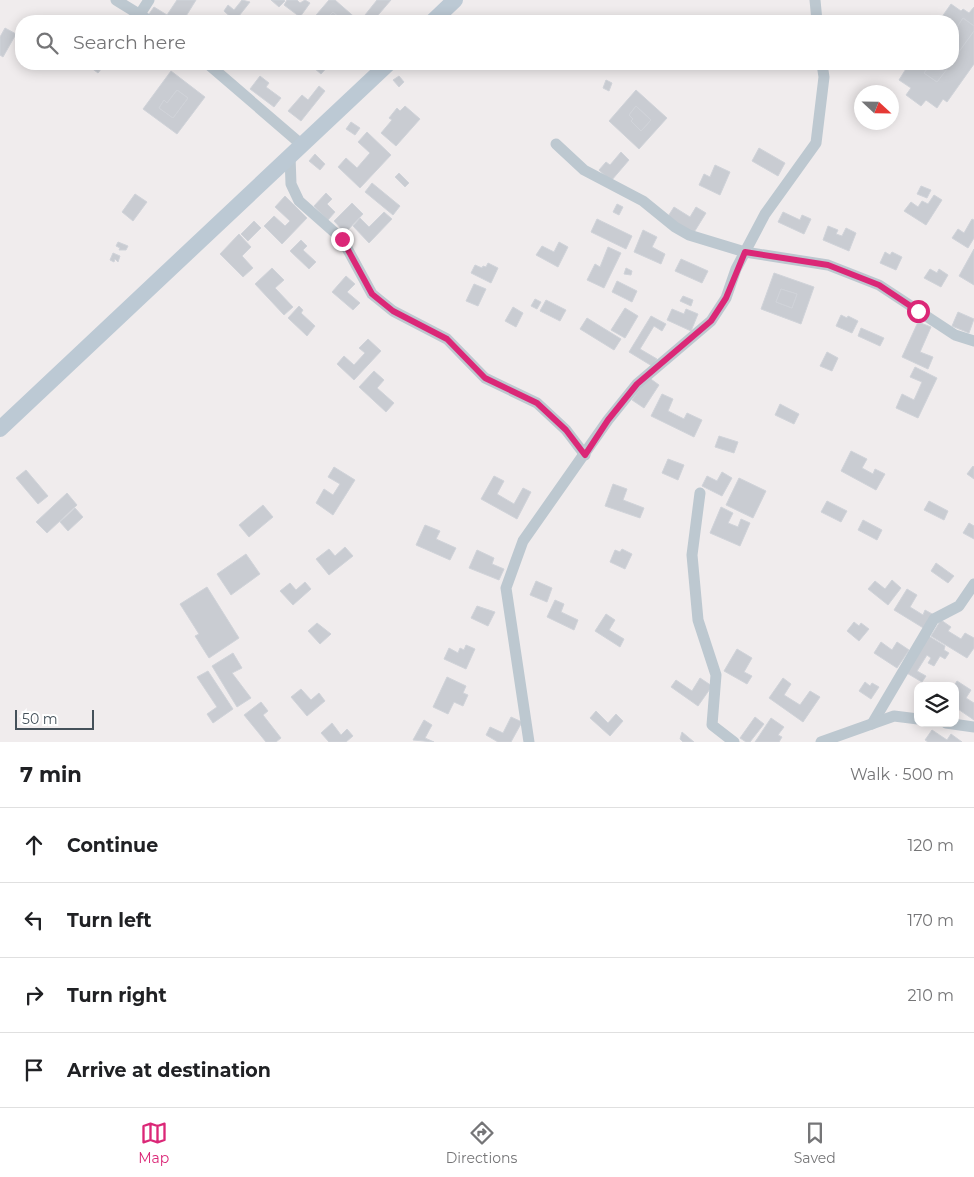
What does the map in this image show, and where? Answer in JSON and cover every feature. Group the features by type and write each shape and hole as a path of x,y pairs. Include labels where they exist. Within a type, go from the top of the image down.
{"main road":[{"path":"439,15 455,0"},
{"path":"0,429 382,70"}],"street":[{"path":"116,0 140,14 149,0"},
{"path":"815,0 816,15"},
{"path":"214,70 296,151 291,184 299,201 342,239 372,294 393,311 447,339 485,378 537,403 566,430 585,455"},
{"path":"528,742 506,588 523,541 608,420 637,384 711,321 726,298 745,252 765,214 816,143 824,77 823,70"},
{"path":"556,144 584,170 643,201 675,227 689,235 745,252 836,268 879,285 955,334 974,341"},
{"path":"700,492 692,555 698,620 716,674 712,725 732,741"},
{"path":"872,724 934,619 959,606 974,584"},
{"path":"821,742 894,716 914,718"},
{"path":"959,725 974,727"}],"building":[{"path":"177,0 196,0 187,15 167,15"},
{"path":"242,0 250,2 240,15 228,15 224,11 228,5 234,10"},
{"path":"271,0 284,0 285,1 279,7"},
{"path":"287,0 297,0 300,3 305,0 310,3 301,15 297,15 284,5"},
{"path":"329,0 335,0 352,15 336,15 333,12 330,15 316,15"},
{"path":"377,0 391,0 378,15 365,15"},
{"path":"951,4 961,11 963,9 969,13 974,7 974,26 963,18 959,24 959,15 943,15"},
{"path":"154,7 167,15 150,15 149,14"},
{"path":"963,18 974,26 974,31 959,52 959,24"},
{"path":"5,28 15,33 3,57 0,55 0,37"},
{"path":"974,31 974,64 947,102 943,99 937,108 926,100 921,106 906,95 911,88 899,80 905,70 926,70 924,73 937,82 946,70 959,70 959,52"},
{"path":"316,70 325,70 321,74"},
{"path":"926,70 946,70 937,82 924,73"},
{"path":"171,71 205,97 177,134 143,109","holes":["177,90 188,98 173,118 159,108 164,100 167,103"]},
{"path":"260,76 269,83 266,87 281,98 274,107 250,89"},
{"path":"399,76 404,82 399,87 393,80"},
{"path":"606,80 612,83 609,91 603,88"},
{"path":"319,86 325,91 301,121 288,111 302,95 308,100"},
{"path":"177,90 188,98 173,118 159,108 164,100 167,103"},
{"path":"636,90 667,118 639,149 609,121","holes":["636,106 651,120 641,131 631,121 633,119 629,115"]},
{"path":"405,106 420,119 396,146 381,133 392,120 389,118 397,108 400,111"},
{"path":"636,106 651,120 641,131 631,121 633,119 629,115"},
{"path":"351,122 360,128 355,135 346,129"},
{"path":"367,132 391,155 360,188 338,167 346,158 357,168 370,153 358,142"},
{"path":"759,148 785,163 778,176 752,161"},
{"path":"621,152 629,160 611,181 599,170 606,162 610,165"},
{"path":"315,154 325,164 320,170 309,161"},
{"path":"715,165 730,172 720,195 699,185 704,174 710,177"},
{"path":"399,173 409,183 405,187 395,177"},
{"path":"372,183 400,206 393,215 365,192"},
{"path":"921,186 931,190 927,198 917,194"},
{"path":"326,193 332,199 327,204 335,212 328,220 314,206"},
{"path":"135,194 147,202 133,221 122,212"},
{"path":"934,195 942,200 926,225 904,211 911,202 918,207 922,201 928,204"},
{"path":"285,196 307,218 282,244 264,226 274,216 285,226 290,221 275,207"},
{"path":"352,203 363,214 345,233 334,221"},
{"path":"617,204 623,207 619,215 613,212"},
{"path":"674,207 690,217 696,207 706,213 693,234 667,218"},
{"path":"384,212 392,219 369,243 353,226 360,218 369,227"},
{"path":"783,212 800,220 802,215 811,219 804,234 778,222"},
{"path":"597,219 632,236 626,249 591,232"},
{"path":"972,219 974,220 974,238 968,248 952,238 958,229 964,233"},
{"path":"254,221 261,228 248,241 241,234"},
{"path":"828,226 838,230 836,234 842,236 846,228 856,233 849,251 823,240"},
{"path":"643,230 657,237 652,247 665,254 661,264 634,252"},
{"path":"239,234 251,247 242,256 253,268 243,277 220,254"},
{"path":"301,240 307,246 303,250 316,262 309,269 290,251"},
{"path":"118,242 128,246 126,250 119,250 120,248 116,246"},
{"path":"559,242 568,247 558,267 536,255 542,246 554,252"},
{"path":"608,247 621,253 604,288 587,280 595,264 600,267"},
{"path":"974,249 974,285 959,276"},
{"path":"885,252 890,255 892,252 902,257 896,270 880,263"},
{"path":"113,253 120,256 118,262 115,259 114,262 110,260"},
{"path":"681,259 708,271 702,283 675,271"},
{"path":"488,263 498,268 491,283 471,273 475,265 482,268 483,266 486,267"},
{"path":"272,268 284,280 275,288 293,307 284,315 255,284"},
{"path":"626,268 632,271 631,275 624,274"},
{"path":"930,269 937,273 939,269 948,275 941,287 924,278"},
{"path":"774,273 814,287 801,324 761,309","holes":["781,289 797,294 792,308 776,302"]},
{"path":"346,276 355,284 347,292 360,303 353,310 332,292"},
{"path":"617,281 637,291 632,302 612,292"},
{"path":"474,284 486,289 478,306 466,301"},
{"path":"781,289 797,294 792,308 776,302"},
{"path":"683,296 693,300 691,306 680,301"},
{"path":"535,299 541,302 537,309 531,306"},
{"path":"546,300 566,310 560,321 540,311"},
{"path":"299,306 303,310 301,313 315,326 307,336 288,318"},
{"path":"513,307 523,313 516,327 505,321"},
{"path":"625,308 638,316 625,338 611,330"},
{"path":"672,309 684,314 686,309 698,314 691,331 667,320"},
{"path":"958,312 974,319 969,333 952,326"},
{"path":"841,315 858,321 852,333 836,326"},
{"path":"651,316 666,324 662,331 654,326 640,349 657,359 652,366 629,352"},
{"path":"587,318 621,339 614,350 580,329"},
{"path":"918,322 931,327 920,352 933,357 928,369 902,357"},
{"path":"861,328 884,338 880,346 858,336"},
{"path":"368,339 381,351 354,380 337,364 344,356 354,365 365,353 359,348"},
{"path":"827,352 838,358 832,371 820,366"},
{"path":"915,367 937,378 918,418 896,408 902,394 914,400 922,382 910,377"},
{"path":"374,371 384,380 377,388 394,403 386,412 359,387"},
{"path":"648,377 659,385 644,408 632,400"},
{"path":"662,394 673,399 668,411 684,419 687,413 702,420 694,437 651,416"},
{"path":"780,404 799,414 794,424 775,415"},
{"path":"719,436 738,442 734,453 715,447"},
{"path":"851,451 867,459 862,468 873,474 875,469 885,474 876,490 841,471"},
{"path":"668,459 684,465 678,480 662,473"},
{"path":"334,467 355,480 333,515 316,503 324,489 333,495 340,484 328,477"},
{"path":"974,467 974,479 967,474"},
{"path":"26,470 48,496 38,504 16,478"},
{"path":"722,472 732,478 722,496 702,486 707,476 717,481"},
{"path":"494,476 504,481 497,494 514,504 523,488 531,492 517,519 481,499"},
{"path":"739,478 766,491 753,518 726,505"},
{"path":"613,484 627,489 623,500 644,508 640,518 605,506"},
{"path":"67,493 77,505 47,533 36,522"},
{"path":"827,501 847,511 841,522 821,512"},
{"path":"929,501 948,511 944,520 924,510"},
{"path":"263,505 273,517 249,537 239,525"},
{"path":"721,507 733,513 728,523 738,527 741,519 750,523 740,546 710,533"},
{"path":"75,508 83,517 68,531 60,522"},
{"path":"863,520 882,530 877,540 858,530"},
{"path":"969,523 974,526 974,539 963,533"},
{"path":"425,525 440,531 436,539 456,548 450,560 416,545"},
{"path":"345,547 353,556 329,575 316,559 329,549 335,556"},
{"path":"622,549 632,554 625,569 610,562 615,550 620,552"},
{"path":"477,550 494,558 492,564 504,569 499,580 469,568"},
{"path":"246,554 260,574 231,595 217,574"},
{"path":"936,563 954,576 948,583 931,571"},
{"path":"892,580 901,588 888,605 868,589 875,581 885,589"},
{"path":"536,581 552,588 547,602 530,595"},
{"path":"305,582 311,589 293,605 280,591 290,583 296,590"},
{"path":"207,587 239,638 209,658 195,636 199,634 180,604"},
{"path":"907,589 917,595 910,607 923,615 925,610 934,615 925,629 894,610"},
{"path":"555,600 564,604 561,612 578,620 574,630 547,617"},
{"path":"477,606 495,612 488,626 471,618"},
{"path":"606,614 615,620 609,630 624,639 620,647 595,631"},
{"path":"941,620 951,627 948,631 961,639 965,633 974,638 974,648 967,658 931,636"},
{"path":"854,622 859,626 861,623 869,629 859,641 847,631"},
{"path":"317,623 331,634 320,644 308,631"},
{"path":"927,635 945,646 944,650 949,653 945,659 940,656 934,666 928,663 931,658 927,655 917,671 926,676 922,682 905,672"},
{"path":"881,642 892,650 897,642 909,650 897,668 874,653"},
{"path":"466,645 475,649 466,669 444,659 449,648 458,653 460,648 464,650"},
{"path":"737,649 752,658 744,672 752,676 747,684 724,671"},
{"path":"233,653 242,668 232,673 251,698 237,707 212,666"},
{"path":"208,671 233,709 213,723 207,714 217,707 197,677"},
{"path":"447,677 466,686 463,693 468,695 463,706 454,702 448,714 433,707"},
{"path":"700,678 712,686 698,706 671,687 676,680 692,691"},
{"path":"783,678 791,684 784,695 800,705 810,691 820,697 803,722 769,698"},
{"path":"865,682 870,686 872,683 879,687 871,699 859,691"},
{"path":"959,682 971,690 966,698 974,703 974,720 959,710"},
{"path":"301,689 311,700 319,693 325,701 307,716 291,697"},
{"path":"261,702 268,711 263,715 281,738 276,742 266,742 244,715"},
{"path":"596,711 608,723 616,714 623,721 610,736 590,718"},
{"path":"511,717 522,722 511,742 498,742 486,735 490,727 503,733"},
{"path":"755,717 764,724 750,742 746,742 740,738"},
{"path":"771,718 784,727 778,735 782,737 779,742 755,742"},
{"path":"424,720 432,725 425,738 434,742 413,740"},
{"path":"332,723 341,735 347,729 353,736 346,742 329,742 321,733"},
{"path":"932,730 947,740 951,734 962,742 928,742 925,740"},
{"path":"682,732 694,742 683,742 680,739"}],"route":[{"path":"342,239 372,294 393,311 447,339 459,349 465,358 485,378 537,403 566,430 585,455 608,420 637,384 711,321 726,298 736,269 745,252 828,265 879,285 918,311"}]}
